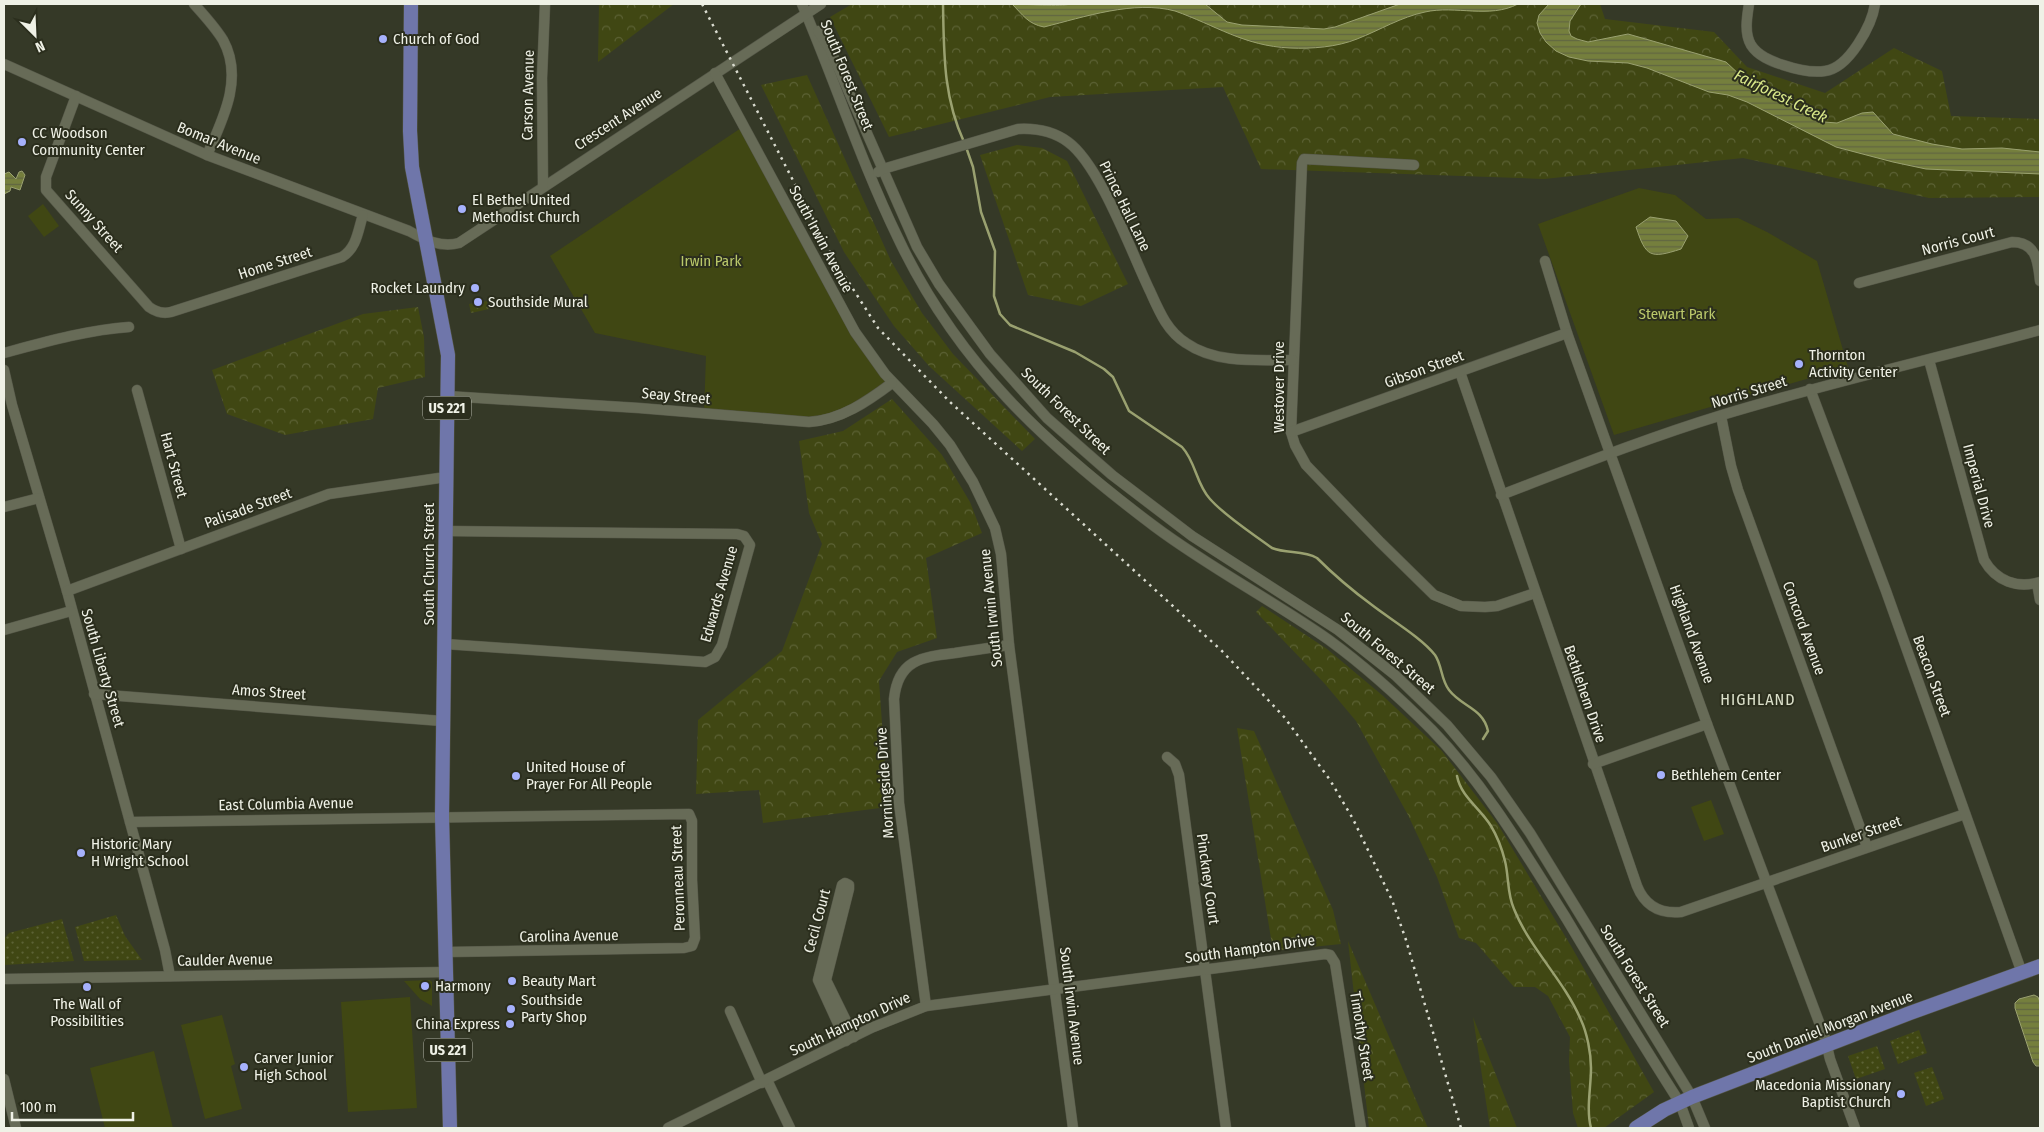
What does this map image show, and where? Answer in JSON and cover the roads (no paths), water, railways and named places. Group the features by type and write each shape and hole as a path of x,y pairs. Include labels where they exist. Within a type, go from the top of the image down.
{"main road":[{"name":"South Church Street","path":"411,4 410,131 412,167 448,355 442,816 450,1128"},
{"name":"South Daniel Morgan Avenue","path":"1636,1128 1686,1100 1827,1047 1910,1013 2040,966"}],"street":[{"path":"194,4 224,42 233,72 230,94 207,155"},
{"name":"Carson Avenue","path":"543,186 542,78 545,4"},
{"name":"Crescent Avenue","path":"427,241 450,246 459,243 715,73 804,9 821,4"},
{"path":"1748,4 1748,38 1756,52 1786,66 1819,72 1835,67 1860,40 1871,22 1875,4"},
{"name":"South Forest Street","path":"804,9 830,49 917,247 939,284 990,354 1047,418 1112,475 1192,536 1305,607 1367,651 1421,699 1469,750 1511,804 1530,833 1686,1100 1690,1128"},
{"name":"South Forest Street","path":"804,9 871,177 898,238 938,309 986,375 1041,434 1072,461 1180,544 1232,579 1298,619 1358,662 1412,709 1458,759 1485,792 1705,1128"},
{"name":"Bomar Avenue","path":"4,64 207,155 410,232 427,241"},
{"name":"South Irwin Avenue","path":"715,73 838,303 871,356 892,382 933,424 950,446 982,499 995,528 1001,554 1009,645 1073,1128"},
{"name":"Sunny Street","path":"76,96 46,177 46,190 149,308 160,313 171,312"},
{"name":"Prince Hall Lane","path":"871,177 883,169 1008,132 1029,129 1049,132 1068,142 1080,153 1089,166 1120,226 1163,319 1177,336 1196,349 1217,356 1239,359 1293,360"},
{"name":"Westover Drive","path":"1414,165 1304,159 1302,163 1291,432 1295,445 1306,465 1434,595 1461,606 1485,608 1497,606 1535,593"},
{"name":"Home Street","path":"171,312 342,257 355,244 363,215"},
{"name":"Norris Court","path":"1859,283 2012,242 2024,244 2034,251 2038,262 2040,281"},
{"name":"Highland Avenue","path":"1545,261 1567,332 1610,453 1855,1128"},
{"path":"4,353 76,334 130,327"},
{"name":"Norris Street","path":"1501,495 1610,453 1721,416 1810,390 2040,330"},
{"name":"Gibson Street","path":"1291,432 1567,332"},
{"name":"Imperial Drive","path":"1929,360 1984,560 1994,574 2009,582 2026,585 2038,582 2040,600"},
{"name":"South Liberty Street","path":"4,370 8,406 39,498 67,591 165,950 170,976"},
{"name":"Bethlehem Drive","path":"1460,372 1593,764 1637,886 1646,902 1654,908 1672,913 1681,912 1766,882"},
{"name":"Seay Street","path":"447,396 639,408 809,422 825,420 848,411 892,382"},
{"name":"Hart Street","path":"137,390 181,549"},
{"name":"Beacon Street","path":"1810,390 1886,591 2022,973"},
{"name":"Concord Avenue","path":"1721,416 1738,490 1867,848"},
{"name":"Palisade Street","path":"67,591 329,494 446,477"},
{"path":"4,507 39,498"},
{"name":"Edwards Avenue","path":"445,644 705,662 715,657 722,646 750,545 744,536 737,534 446,530"},
{"path":"4,630 71,611"},
{"name":"Morningside Drive","path":"926,1006 899,803 895,687 905,669 921,658 1009,645"},
{"name":"Amos Street","path":"94,694 442,721"},
{"path":"1593,764 1707,724"},
{"name":"Pinckney Court","path":"1167,757 1175,764 1179,775 1226,1128"},
{"name":"East Columbia Avenue","path":"130,822 682,813"},
{"name":"Peronneau Street","path":"682,813 689,814 692,821 692,880 695,938 692,946"},
{"name":"Bunker Street","path":"1766,882 1965,814"},
{"name":"Cecil Court","path":"842,885 849,885 849,889 822,980 842,885"},
{"name":"Carolina Avenue","path":"446,952 605,950 692,946"},
{"name":"South Hampton Drive","path":"668,1128 889,1020 926,1006 1325,954"},
{"name":"Timothy Street","path":"1325,954 1330,955 1336,963 1360,1128"},
{"name":"Caulder Avenue","path":"4,979 447,972"},
{"path":"822,980 850,1039"},
{"path":"730,1011 764,1081 790,1128"},
{"path":"4,1079 16,1128"}],"waterway":[{"path":"943,4 948,91 957,125 964,142"},
{"path":"966,147 973,167 981,212 995,251 994,296 1000,314 1010,325 1075,352 1104,369 1113,377 1129,411 1182,447 1187,453 1205,493 1224,512 1272,548 1306,554 1317,558 1358,594 1422,642 1435,655 1444,682 1449,690 1482,717 1488,731 1483,739"},
{"path":"1457,776 1462,790 1487,820 1501,847 1512,903 1521,924 1566,991 1583,1025 1591,1062 1589,1106 1591,1128"}],"railway":[{"path":"702,4 832,256 878,328 950,402 1222,651 1285,718 1330,780 1353,819 1392,900 1406,940 1461,1128"}],"place":[{"name":"Church of God","path":"383,39"},
{"name":"CC Woodson Community Center","path":"22,142"},
{"name":"El Bethel United Methodist Church","path":"462,209"},
{"name":"Rocket Laundry","path":"475,288"},
{"name":"Southside Mural","path":"478,302"},
{"name":"Thornton Activity Center","path":"1799,364"},
{"name":"Bethlehem Center","path":"1661,775"},
{"name":"United House of Prayer For All People","path":"516,776"},
{"name":"Historic Mary H Wright School","path":"81,853"},
{"name":"Beauty Mart","path":"512,981"},
{"name":"Harmony","path":"425,986"},
{"name":"The Wall of Possibilities","path":"87,987"},
{"name":"Southside Party Shop","path":"511,1009"},
{"name":"China Express","path":"510,1024"},
{"name":"Carver Junior High School","path":"244,1067"},
{"name":"Macedonia Missionary Baptist Church","path":"1901,1094"}],"district":[{"name":"HIGHLAND","path":"1758,699"}],"water label":[{"name":"Fairforest Creek","path":"1781,96"}],"park label":[{"name":"Irwin Park","path":"711,261"},
{"name":"Stewart Park","path":"1677,314"}]}
